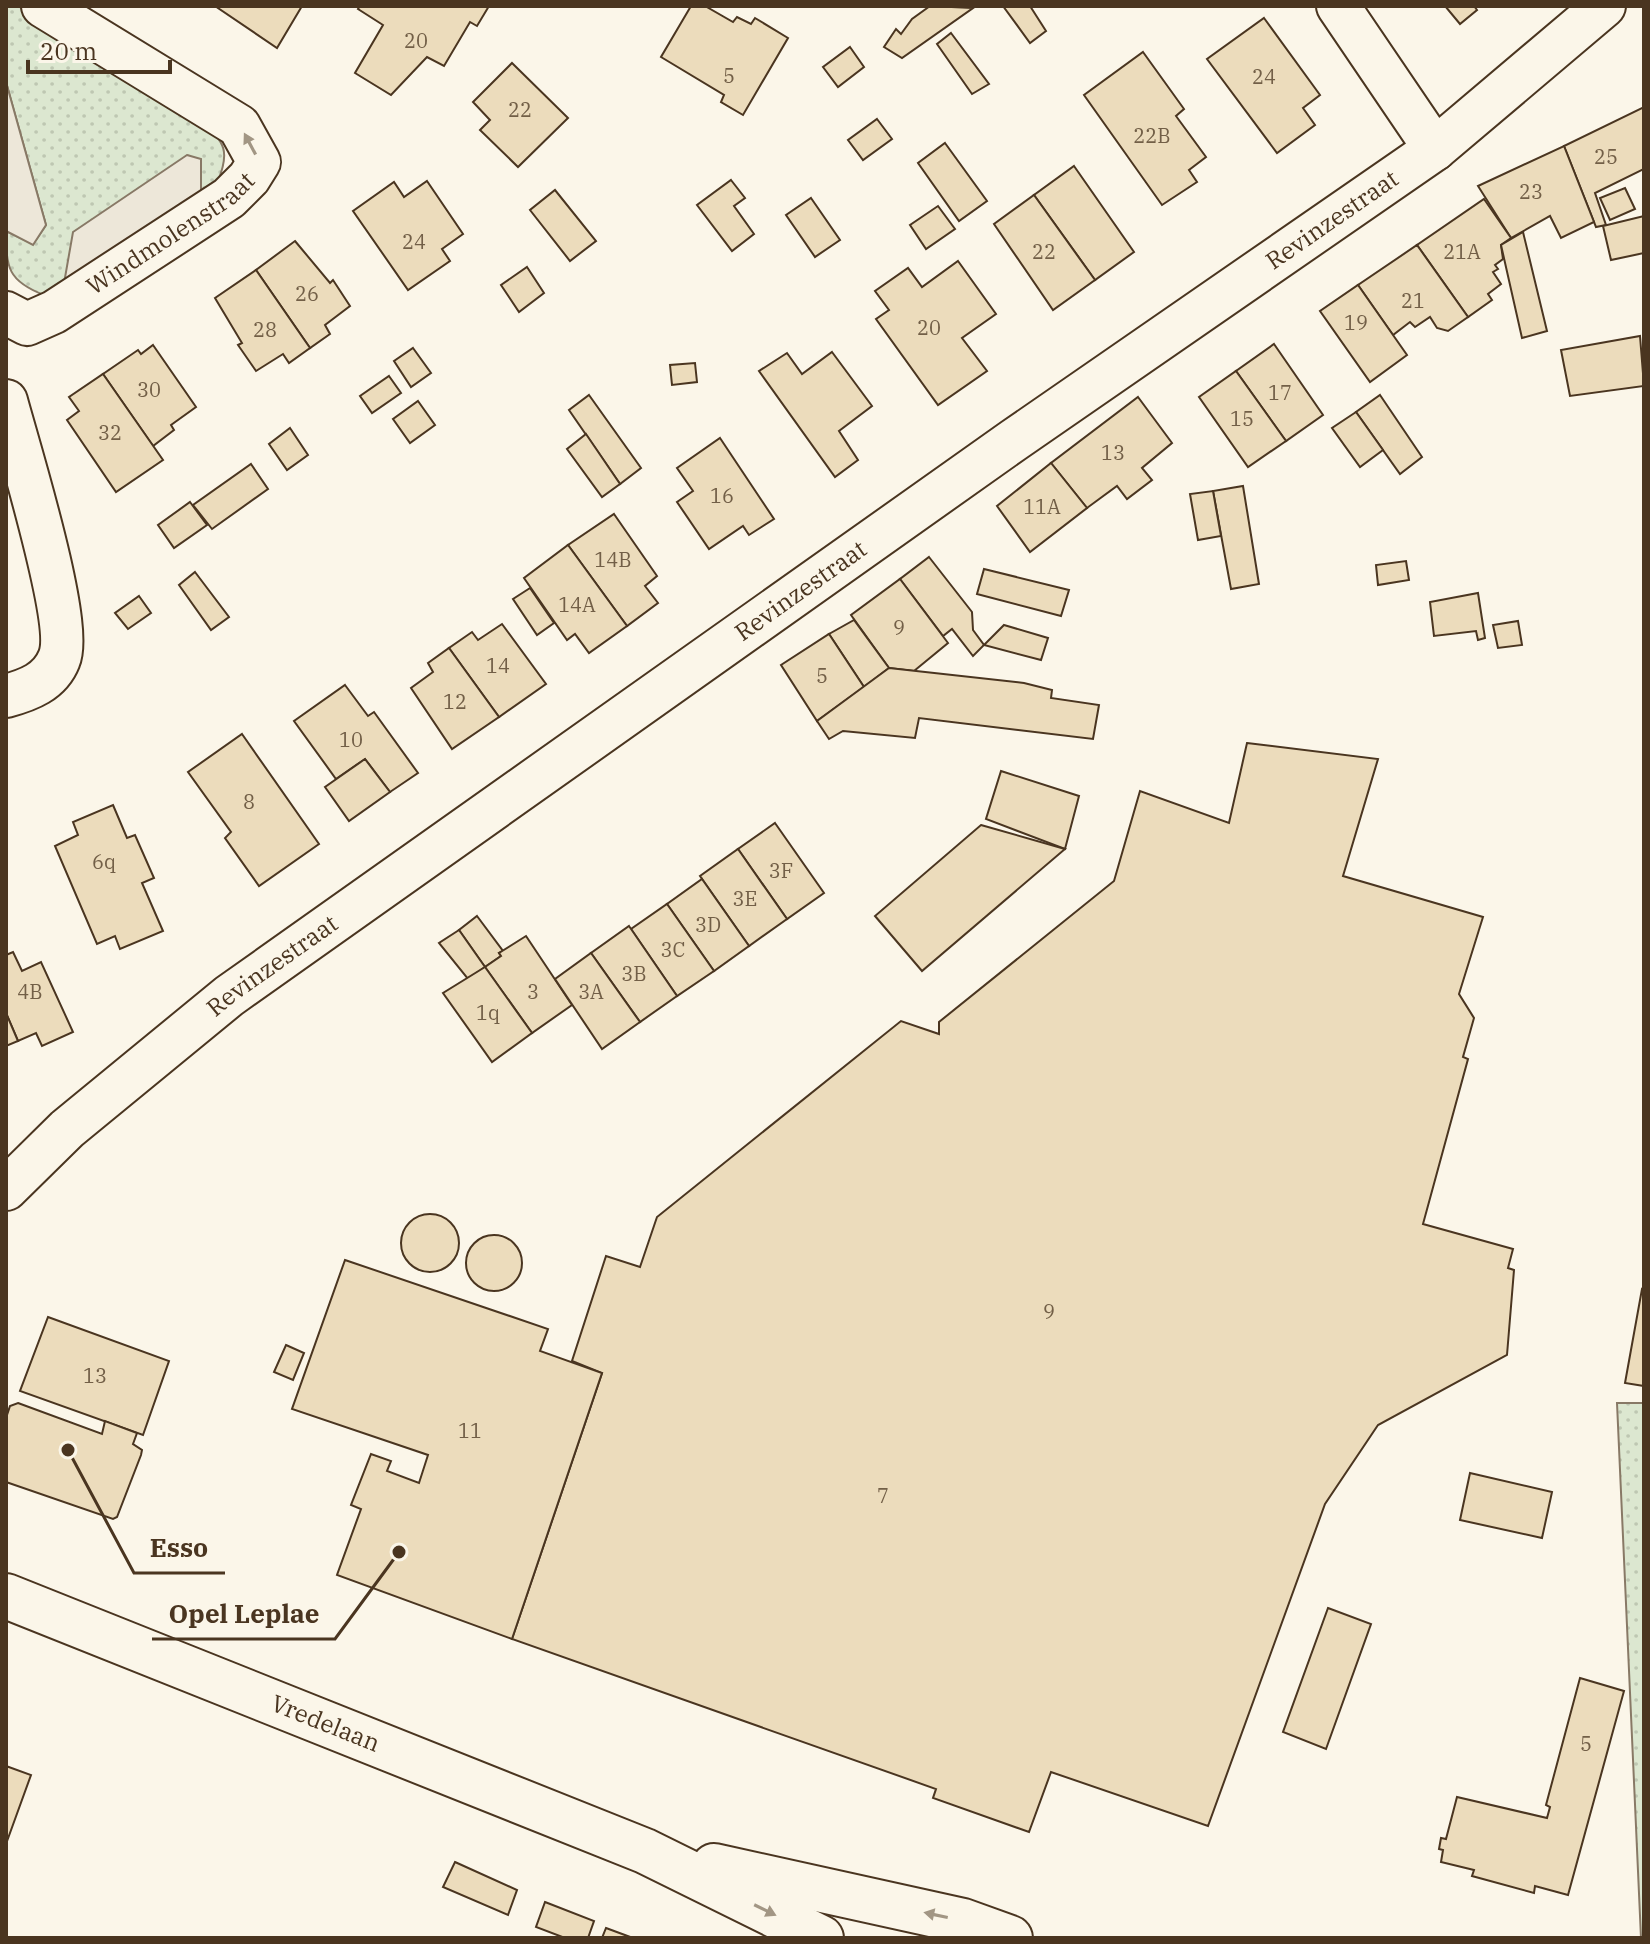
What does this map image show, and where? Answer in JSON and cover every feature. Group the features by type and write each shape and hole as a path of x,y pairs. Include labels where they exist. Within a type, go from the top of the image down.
{"main road":[{"name":"Vredelaan","path":"6,1596 645,1851 821,1938"},
{"name":"Vredelaan","path":"645,1851 963,1921 1010,1938"}],"street":[{"name":"Windmolenstraat","path":"6,313 27,324 54,312 229,198 249,178 259,162 239,126 43,6"},
{"path":"1338,6 1435,149"},
{"name":"Revinzestraat","path":"6,1189 67,1129 229,996 1014,440 1435,149 1604,6"},
{"path":"6,401 56,590 61,630 61,657 53,669 34,688 6,696"}],"green space":[{"path":"6,6 18,6 203,121 221,142 224,155 218,181 63,289 44,295 16,278 7,255 6,231 33,244 46,225 6,82"},
{"path":"1617,1403 1644,1403 1644,1938 1641,1938"}],"shaded area":[{"path":"6,82 46,225 33,245 6,231"},
{"path":"187,155 201,159 201,194 63,289 73,232"}],"building":[{"path":"215,6 302,6 277,48"},
{"path":"360,6 489,6 477,26 470,22 444,66 427,57 391,95 355,73 383,25 358,9"},
{"path":"691,6 705,6 733,22 737,17 751,24 755,18 788,38 743,115 721,102 724,95 661,57"},
{"path":"930,6 973,8 902,58 884,47 896,29 901,34 912,19"},
{"path":"1003,6 1030,6 1046,31 1030,43"},
{"path":"1445,6 1474,6 1477,10 1460,24"},
{"path":"1264,18 1320,95 1303,108 1315,125 1277,153 1207,59"},
{"path":"951,33 989,84 972,94 937,44"},
{"path":"850,47 864,67 838,87 823,67"},
{"path":"1143,52 1184,109 1176,116 1206,157 1189,170 1197,182 1162,205 1084,95"},
{"path":"512,63 568,118 518,167 480,130 490,120 473,102"},
{"path":"1644,107 1644,169 1595,193 1606,225 1596,227 1564,146"},
{"path":"877,119 892,139 863,160 848,140"},
{"path":"945,143 987,201 959,221 918,163"},
{"path":"1564,146 1594,222 1561,238 1550,216 1511,238 1478,186"},
{"path":"1074,166 1134,252 1095,280 1034,195"},
{"path":"731,180 745,198 734,206 754,234 732,251 697,205"},
{"path":"427,181 463,234 442,249 450,261 408,290 353,211 394,182 404,197"},
{"path":"1625,188 1635,209 1610,220 1600,198"},
{"path":"555,190 596,241 570,261 530,210"},
{"path":"1034,195 1095,280 1053,310 994,224"},
{"path":"811,198 840,240 815,257 786,215"},
{"path":"1484,199 1511,238 1501,245 1503,259 1495,265 1498,269 1493,272 1501,284 1488,294 1492,300 1468,317 1417,245"},
{"path":"938,206 955,229 926,249 910,225"},
{"path":"1644,216 1644,253 1611,260 1603,226"},
{"path":"1523,232 1547,331 1522,338 1501,245"},
{"path":"295,241 330,283 333,280 350,306 325,325 330,334 310,348 256,270"},
{"path":"1417,245 1468,317 1448,331 1437,328 1430,317 1415,327 1410,322 1393,335 1358,285"},
{"path":"958,261 996,314 962,338 987,371 938,405 876,319 889,310 875,291 908,268 922,287"},
{"path":"527,267 544,293 519,312 501,285"},
{"path":"256,270 310,348 289,363 283,354 256,371 238,345 242,343 215,298"},
{"path":"1358,285 1407,355 1370,382 1320,311"},
{"path":"1640,336 1644,386 1570,396 1561,350"},
{"path":"1274,344 1323,415 1286,441 1236,371"},
{"path":"153,345 196,407 171,425 174,430 153,446 103,374 138,350 141,354"},
{"path":"413,348 431,373 411,387 394,361"},
{"path":"832,352 872,406 839,431 858,460 835,477 759,371 787,353 802,374"},
{"path":"695,363 697,382 672,385 670,365"},
{"path":"1236,371 1286,441 1248,467 1199,397"},
{"path":"103,374 163,460 116,492 67,420 79,411 69,397"},
{"path":"389,376 401,393 372,413 360,396"},
{"path":"589,395 641,468 620,484 569,410"},
{"path":"1380,395 1422,457 1400,474 1356,412"},
{"path":"1138,397 1172,443 1142,468 1152,480 1127,499 1117,486 1087,508 1051,463"},
{"path":"418,401 435,425 410,443 393,419"},
{"path":"1356,412 1383,450 1360,467 1332,428"},
{"path":"290,428 308,455 287,470 269,444"},
{"path":"586,434 620,484 602,497 567,449"},
{"path":"720,438 774,519 749,535 743,526 709,549 677,502 693,491 677,468"},
{"path":"1051,463 1087,508 1030,552 997,506"},
{"path":"251,464 268,489 212,529 193,505"},
{"path":"1243,486 1259,584 1231,589 1213,491"},
{"path":"1213,491 1221,536 1198,540 1190,494"},
{"path":"190,502 207,525 174,548 158,525"},
{"path":"614,514 657,576 645,586 658,603 627,626 568,545"},
{"path":"568,545 627,626 589,653 575,634 567,640 524,578"},
{"path":"929,557 972,612 973,630 984,645 973,656 952,629 943,636 900,579"},
{"path":"1406,561 1409,580 1378,585 1376,565"},
{"path":"984,569 1069,590 1061,616 977,594"},
{"path":"195,572 229,617 211,630 179,585"},
{"path":"900,579 948,643 914,671 889,668 851,615"},
{"path":"530,588 554,623 537,635 513,599"},
{"path":"1478,593 1485,638 1478,640 1476,631 1434,636 1430,602"},
{"path":"139,596 151,613 128,629 115,613"},
{"path":"854,620 889,668 864,687 829,634"},
{"path":"1518,621 1522,645 1498,648 1493,625"},
{"path":"502,624 546,684 499,717 449,648 472,632 478,640"},
{"path":"1004,625 1048,638 1041,660 984,645"},
{"path":"829,634 864,687 817,721 781,665"},
{"path":"449,648 499,717 452,749 411,688 433,672 428,663"},
{"path":"889,668 1024,683 1052,690 1051,698 1099,705 1093,739 919,718 915,738 843,731 829,739 817,721"},
{"path":"345,685 368,716 374,712 418,773 390,792 365,759 336,779 294,721"},
{"path":"242,734 319,844 259,886 225,838 231,832 188,772"},
{"path":"1247,743 1378,759 1343,876 1483,917 1459,994 1474,1018 1463,1057 1468,1059 1423,1224 1513,1249 1508,1268 1514,1270 1507,1355 1378,1425 1325,1504 1208,1826 1051,1772 1029,1832 933,1798 936,1789 512,1639 602,1373 572,1361 606,1256 640,1267 657,1217 901,1021 939,1034 939,1022 1114,881 1140,791 1229,823"},
{"path":"365,759 390,792 349,821 325,787"},
{"path":"1001,771 1079,796 1065,849 986,819"},
{"path":"113,805 127,838 135,835 154,878 142,883 163,931 120,949 115,936 97,944 55,846 78,835 73,822"},
{"path":"775,823 824,893 787,919 738,849"},
{"path":"981,825 1065,849 922,971 875,916"},
{"path":"738,849 787,919 749,946 700,876"},
{"path":"702,879 749,946 714,971 667,904"},
{"path":"667,904 714,971 677,996 631,929"},
{"path":"477,916 503,951 499,953 501,956 485,967 459,930"},
{"path":"629,926 677,996 640,1022 591,953"},
{"path":"459,930 485,967 468,979 439,943"},
{"path":"526,936 572,1005 532,1033 485,967 501,956 499,953"},
{"path":"13,952 22,971 41,962 73,1032 42,1046 36,1033 18,1041 6,1013 6,955"},
{"path":"591,953 640,1022 602,1049 555,979"},
{"path":"485,967 532,1033 492,1062 443,993"},
{"path":"6,1013 18,1041 6,1046"},
{"path":"430,1214 450,1223 459,1243 450,1263 430,1272 410,1263 401,1243 410,1223"},
{"path":"494,1235 514,1243 522,1263 514,1283 494,1291 474,1283 466,1263 474,1243"},
{"path":"345,1260 548,1329 540,1351 602,1373 512,1639 337,1575 361,1509 351,1505 371,1454 391,1461 387,1471 419,1483 428,1455 292,1409"},
{"path":"1644,1290 1644,1386 1625,1383"},
{"path":"48,1317 169,1361 143,1435 20,1391"},
{"path":"286,1345 304,1353 293,1380 274,1372"},
{"path":"18,1403 102,1434 105,1421 137,1433 133,1444 142,1450 141,1455 117,1517 113,1519 6,1482 6,1418 10,1406"},
{"path":"1470,1473 1552,1492 1542,1538 1460,1520"},
{"path":"1328,1608 1371,1624 1326,1749 1283,1732"},
{"path":"1580,1678 1624,1691 1568,1895 1535,1886 1534,1893 1472,1876 1474,1870 1441,1862 1441,1838 1446,1839 1457,1797 1547,1818 1550,1807 1546,1805"},
{"path":"6,1766 31,1775 6,1844"},
{"path":"455,1862 517,1890 508,1915 443,1887"},
{"path":"545,1902 594,1921 588,1938 565,1938 536,1927"},
{"path":"606,1928 633,1938 602,1938"}],"place":[{"name":"Esso","path":"68,1450"},
{"name":"Opel Leplae","path":"399,1552"}]}
